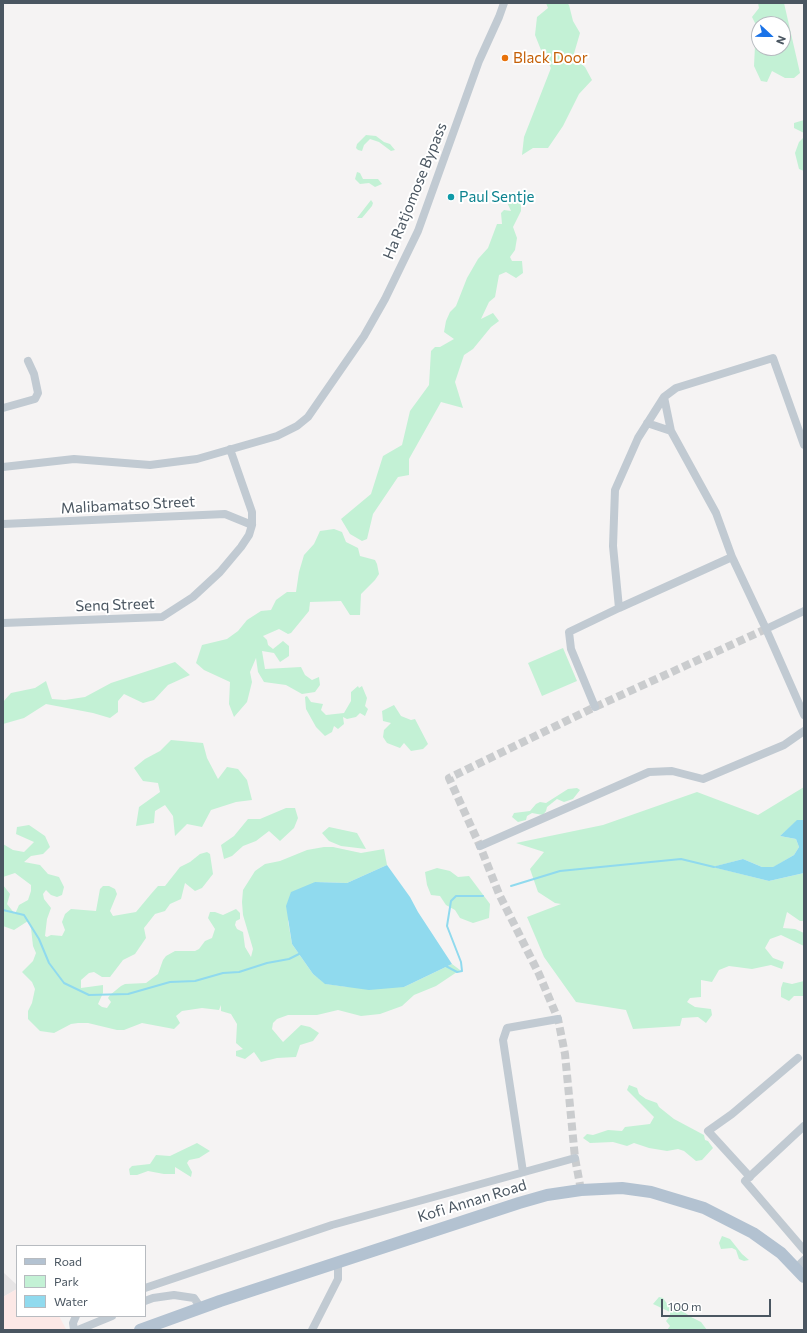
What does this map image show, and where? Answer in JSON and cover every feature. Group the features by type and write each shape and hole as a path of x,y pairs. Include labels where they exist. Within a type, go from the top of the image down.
{"main road":[{"name":"Kofi Annan Road","path":"140,1330 201,1308 338,1264 426,1232 526,1201 581,1190 622,1188 670,1196 719,1214 753,1233 801,1268"}],"street":[{"name":"Ha Ratjomose Bypass","path":"3,467 74,459 150,465 196,459 230,449 244,447 277,436 297,426 308,417 364,336 385,299 418,231 479,62 504,3"},
{"path":"619,608 613,546 615,490 638,438 664,397 676,388 773,358 804,445"},
{"path":"3,408 35,399 38,393 34,374 28,361"},
{"path":"664,397 671,431 716,513 732,557 804,715"},
{"path":"647,423 671,431"},
{"path":"230,449 252,512 252,525"},
{"name":"Malibamatso Street","path":"3,524 225,514 252,525"},
{"name":"Senq Street","path":"3,623 162,617 192,597 220,572 241,546 252,525"},
{"path":"595,708 571,649 568,632 732,557"},
{"path":"766,629 804,611"},
{"path":"480,846 649,772 672,771 703,779 784,745 804,731"},
{"path":"523,1172 503,1040 507,1028 558,1019"},
{"path":"750,1177 708,1132 732,1114 798,1058"},
{"path":"804,1126 745,1181 804,1250"},
{"path":"146,1288 325,1227 575,1158"},
{"path":"312,1330 338,1279 338,1264"},
{"path":"146,1301 174,1295 194,1298 201,1308"},
{"path":"74,1330 73,1323 76,1317"},
{"path":"78,1330 110,1317"}],"shaded area":[{"path":"3,1272 16,1284 16,1290 3,1297"},
{"path":"16,1290 16,1317 60,1317 66,1329 3,1330 3,1297"}],"green space":[{"path":"546,3 567,3 569,5 573,21 580,33 573,57 585,67 592,80 579,94 563,126 548,148 533,148 522,155 524,137 551,68 535,35 537,17 548,8"},
{"path":"758,3 784,3 787,16 753,16 759,8"},
{"path":"791,34 800,73 794,78 785,78 772,71 767,82 761,81 754,66 754,56 791,56"},
{"path":"804,120 804,133 794,128 794,123"},
{"path":"366,135 376,136 384,142 390,144 395,150 391,151 379,142 370,139 364,145 362,151 358,150 356,148 357,144"},
{"path":"804,137 804,171 799,169 795,153 799,142"},
{"path":"357,172 360,173 363,179 378,179 382,184 375,187 369,183 360,184 355,179"},
{"path":"510,193 521,205 521,211 513,227 517,238 515,250 510,257 512,261 522,261 523,273 516,278 506,272 499,275 495,297 489,302 481,319 493,313 499,321 491,327 473,349 464,355 455,382 463,408 441,402 409,459 409,475 398,477 373,514 367,539 362,541 350,534 341,519 371,494 383,456 402,445 410,411 429,385 431,351 435,347 440,347 454,339 444,332 446,321 450,312 456,306 467,278 478,259 488,248 497,224 502,224 501,213 504,210 511,211 506,200"},
{"path":"371,200 373,203 372,206 362,218 357,218"},
{"path":"334,529 342,532 346,542 358,548 360,556 375,560 377,564 379,574 361,594 360,615 350,615 341,601 310,602 309,611 291,633 288,634 279,629 263,636 267,640 268,645 273,649 283,641 289,646 289,656 280,662 274,653 262,651 265,669 301,667 305,675 312,680 319,677 320,685 315,692 302,694 286,685 264,682 258,672 256,658 250,672 252,682 247,702 234,717 229,704 230,682 204,670 196,663 202,645 227,639 238,631 247,620 261,611 271,610 276,600 287,592 296,592 299,572 304,555 314,544 320,531"},
{"path":"563,648 577,681 542,696 528,663"},
{"path":"175,662 190,675 168,685 154,700 143,703 124,694 118,701 118,712 110,718 93,713 46,704 24,718 3,724 3,702 11,693 35,688 46,681 52,699 65,700 85,697 111,683"},
{"path":"358,686 359,688 362,686 367,698 365,706 368,709 365,716 360,713 356,717 347,719 343,717 344,724 338,729 334,726 332,732 325,736 316,727 306,709 305,697 307,696 311,702 323,704 321,710 326,715 344,713 351,701 351,692"},
{"path":"394,705 401,716 411,720 415,719 428,744 423,749 411,751 404,743 400,748 387,743 383,737 384,730 391,723 383,721 382,711"},
{"path":"171,740 203,743 207,758 218,779 227,767 238,769 247,780 252,800 236,802 211,810 202,827 187,824 175,836 173,816 165,805 155,811 154,823 136,826 139,807 160,792 158,783 143,781 134,768 145,759 160,751"},
{"path":"804,787 804,820 797,821 780,836 796,839 799,847 794,855 772,868 762,867 743,859 713,867 769,881 804,873 804,921 800,921 787,912 783,928 795,929 804,933 804,946 781,935 770,939 765,948 773,958 784,962 782,969 771,965 752,969 729,966 719,970 712,982 701,980 701,997 690,998 687,1002 695,1007 711,1009 712,1015 706,1023 698,1017 682,1018 680,1026 633,1029 626,1010 576,1002 544,957 527,917 561,904 555,903 538,892 530,869 544,852 516,843 603,825 697,792 758,815"},
{"path":"577,788 580,790 573,799 564,802 557,799 547,807 543,815 532,813 527,816 526,820 518,822 512,817 514,813 530,811 540,802 546,803 568,789"},
{"path":"286,808 295,808 298,818 294,828 280,841 269,831 256,841 243,846 232,856 224,859 221,845 234,836 248,819 260,819"},
{"path":"29,825 45,836 50,847 43,854 31,856 24,862 40,865 48,874 59,877 64,887 62,895 57,897 51,895 46,890 43,894 44,899 51,908 47,919 45,936 47,937 51,935 62,936 65,930 62,922 65,914 71,909 96,911 100,889 103,886 109,886 115,889 117,894 110,911 113,916 136,912 158,886 165,886 180,867 190,862 200,854 207,852 210,854 213,874 202,888 195,891 185,883 181,899 170,904 165,911 155,914 144,928 146,938 135,954 123,960 110,977 102,977 94,972 89,973 81,980 81,988 103,985 103,993 98,1004 102,1007 107,1008 111,1002 108,998 121,986 125,984 146,983 158,974 166,956 175,951 195,951 199,949 205,941 212,938 215,929 208,918 210,912 223,915 236,909 240,913 240,919 236,921 235,925 237,929 243,932 245,947 251,957 253,949 243,915 242,902 243,890 255,871 265,864 280,861 307,850 324,847 333,847 361,853 384,849 387,865 347,883 315,882 288,921 292,944 313,974 326,984 348,987 404,987 452,964 460,970 436,986 414,995 402,1006 380,1014 361,1016 338,1010 317,1015 288,1015 277,1019 273,1023 272,1029 283,1042 301,1025 310,1027 319,1033 313,1041 300,1045 296,1057 277,1058 261,1062 254,1052 245,1059 236,1056 236,1051 243,1049 236,1043 237,1024 231,1014 221,1011 221,1005 219,1010 202,1008 182,1011 176,1016 180,1023 174,1029 142,1023 124,1030 117,1030 88,1023 78,1023 71,1024 54,1033 40,1031 28,1019 28,1011 32,1003 35,989 32,982 22,972 33,961 36,953 33,946 31,928 28,921 14,930 3,926 3,885 10,894 7,904 15,914 19,905 28,900 31,885 15,873 3,877 3,844 13,850 24,852 34,842 16,834 17,827"},
{"path":"329,827 357,833 366,849 341,846 329,841 322,833"},
{"path":"437,868 450,871 458,877 469,876 490,904 489,918 473,923 460,918 455,910 446,905 440,896 431,895 427,885 425,872"},
{"path":"804,981 804,996 794,996 789,1001 781,997 783,982 792,984"},
{"path":"629,1085 637,1088 639,1094 646,1099 657,1103 659,1107 674,1119 704,1135 705,1140 708,1141 713,1148 702,1160 696,1161 684,1151 678,1149 667,1151 649,1148 634,1143 627,1146 613,1142 590,1143 583,1138 587,1134 593,1135 608,1130 622,1131 625,1127 650,1124 654,1117 627,1090"},
{"path":"197,1143 210,1151 199,1158 189,1160 187,1163 192,1172 191,1177 175,1167 175,1174 164,1174 148,1171 137,1175 130,1175 129,1169 132,1166 150,1164 156,1155 170,1156"},
{"path":"722,1236 730,1239 749,1260 744,1261 739,1259 736,1250 732,1248 721,1249 719,1243"},
{"path":"659,1297 663,1298 668,1305 677,1307 701,1322 707,1330 667,1330 670,1326 666,1321 670,1316 670,1312 653,1304"}],"water":[{"path":"797,820 804,820 804,873 769,881 712,867 743,859 762,867 773,867 794,855 799,847 796,839 780,836"},
{"path":"387,865 410,897 452,964 404,987 369,990 325,984 313,974 292,944 286,906 291,892 315,882 347,883"}],"waterway":[{"path":"511,886 560,871 681,859 714,867"},
{"path":"444,965 457,972 462,971 461,962 447,926 451,901 456,896 483,896"},
{"path":"3,910 24,915 39,939 49,963 64,983 89,995 128,994 170,982 195,981 223,973 239,972 267,963 289,959 301,953"}],"tunnel":[{"path":"581,1190 575,1158 565,1054 558,1019 539,974 499,894 480,846 449,778 595,707 766,629"}],"place":[{"name":"Black Door","path":"505,58"},
{"name":"Paul Sentje","path":"451,197"}]}
